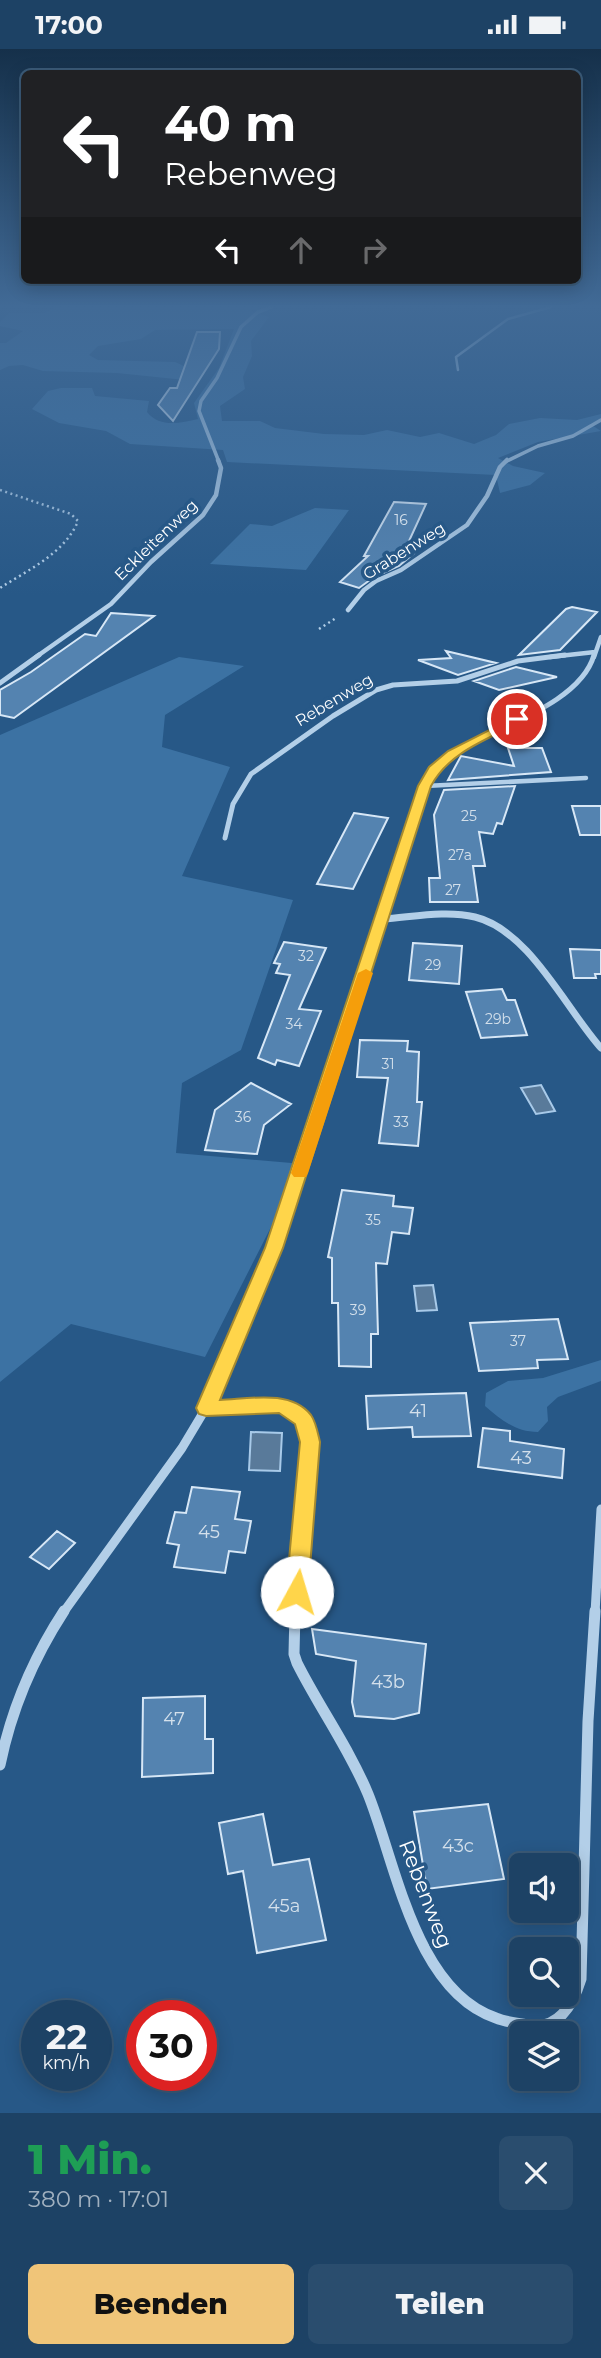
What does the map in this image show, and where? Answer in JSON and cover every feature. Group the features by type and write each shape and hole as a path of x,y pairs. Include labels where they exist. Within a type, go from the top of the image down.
{"street":[{"name":"Eckleitenweg","path":"0,683 111,604 151,562 203,515 216,495 221,468 199,411 200,403"},
{"name":"Grabenweg","path":"348,610 376,581 401,570 467,525 487,496 499,467 508,459 538,446 573,436 601,420"},
{"path":"0,1765 5,1741 26,1682 58,1621 182,1448 206,1408 274,1248 424,786 433,769 452,753 572,688 589,671 601,637"},
{"name":"Rebenweg","path":"225,838 233,804 240,788 251,774 333,716 376,690 393,685 457,681 518,661 595,652"},
{"path":"383,919 464,916 485,920 497,926 532,960 578,1018 586,1035 601,1048"},
{"name":"Rebenweg","path":"206,1408 281,1406 294,1411 304,1421 310,1442 294,1617 294,1654 297,1663 368,1793 415,1927 438,1974 473,2007 528,2026 547,2025 564,2014 577,1994 581,1979 588,1721 601,1509"}],"lane":[{"path":"424,786 586,778"}],"path":[{"path":"0,490 71,514 78,521 77,528 62,543 0,588"}],"shaded area":[{"path":"37,403 149,403 147,412 164,422 177,423 198,419 194,403 224,403 220,406 222,421 260,421 275,428 324,434 364,435 387,430 420,437 439,433 474,444 496,435 509,424 540,418 577,420 601,414 601,419 590,424 601,431 538,442 498,458 513,466 545,473 530,485 500,493 496,475 227,462 223,450 130,444 106,431 59,423 32,409"},
{"path":"315,508 349,510 306,570 210,564 250,524 272,526"},
{"path":"179,657 244,666 165,715 162,747 230,767 182,876 293,900 241,1050 182,1083 176,1153 303,1164 205,1357 71,1324 0,1382 0,735"},
{"path":"541,1085 555,1111 536,1114 521,1088"},
{"path":"433,1285 437,1310 417,1311 414,1286"},
{"path":"601,1360 601,1381 558,1397 547,1407 548,1421 538,1432 516,1427 485,1406 486,1393 508,1381 543,1378"},
{"path":"251,1432 282,1433 280,1471 249,1470"}],"building":[{"path":"159,403 184,403 173,421"},
{"path":"394,502 426,504 409,541 425,544 399,566 374,577 359,588 340,582 368,556 364,556"},
{"path":"572,607 597,612 560,650 519,655 566,609"},
{"path":"111,613 154,616 14,718 0,715 0,690 85,634 96,636"},
{"path":"446,651 496,663 458,675 418,660 451,658"},
{"path":"516,667 557,677 499,690 474,681"},
{"path":"508,748 542,748 551,772 448,780 461,756 514,766"},
{"path":"515,786 502,824 497,823 493,834 479,832 485,866 473,866 478,902 430,902 429,878 440,878 434,815 444,790"},
{"path":"572,806 601,806 601,835 580,835"},
{"path":"354,813 388,818 353,889 317,884"},
{"path":"284,942 326,948 299,1009 321,1011 299,1066 277,1060 275,1065 258,1058 290,975 276,973 280,964 274,963"},
{"path":"413,943 462,946 459,984 409,980"},
{"path":"570,949 601,950 601,974 595,974 596,978 574,978"},
{"path":"502,989 507,1000 515,1000 527,1035 481,1038 466,992"},
{"path":"360,1040 408,1041 407,1051 419,1052 417,1102 422,1102 418,1146 379,1143 388,1078 357,1077"},
{"path":"251,1083 291,1104 264,1125 257,1154 205,1150 215,1110"},
{"path":"342,1190 394,1196 393,1206 413,1208 409,1234 392,1232 387,1264 376,1263 378,1334 371,1334 371,1367 339,1366 338,1303 332,1303 332,1258 328,1257"},
{"path":"558,1319 568,1359 537,1360 538,1368 479,1371 470,1323"},
{"path":"466,1393 471,1436 413,1437 412,1427 368,1429 366,1396"},
{"path":"483,1428 510,1431 510,1441 564,1449 562,1478 478,1467"},
{"path":"192,1487 240,1492 235,1519 251,1521 245,1553 229,1551 225,1573 174,1567 179,1545 167,1543 175,1512 186,1513"},
{"path":"57,1531 75,1543 49,1569 30,1557"},
{"path":"312,1629 426,1644 419,1713 394,1719 355,1716 352,1702 356,1661 316,1654"},
{"path":"205,1696 205,1739 213,1739 213,1773 142,1777 143,1698"},
{"path":"488,1804 504,1879 427,1889 414,1812"},
{"path":"263,1814 273,1865 309,1859 326,1940 257,1953 243,1871 228,1874 219,1823"}],"slow traffic":[{"path":"300,1173 366,973"}],"route":[{"path":"297,1592 309,1468 310,1442 304,1421 294,1411 281,1406 206,1408 274,1248 375,944 424,786 433,769 452,753 517,719"}]}
